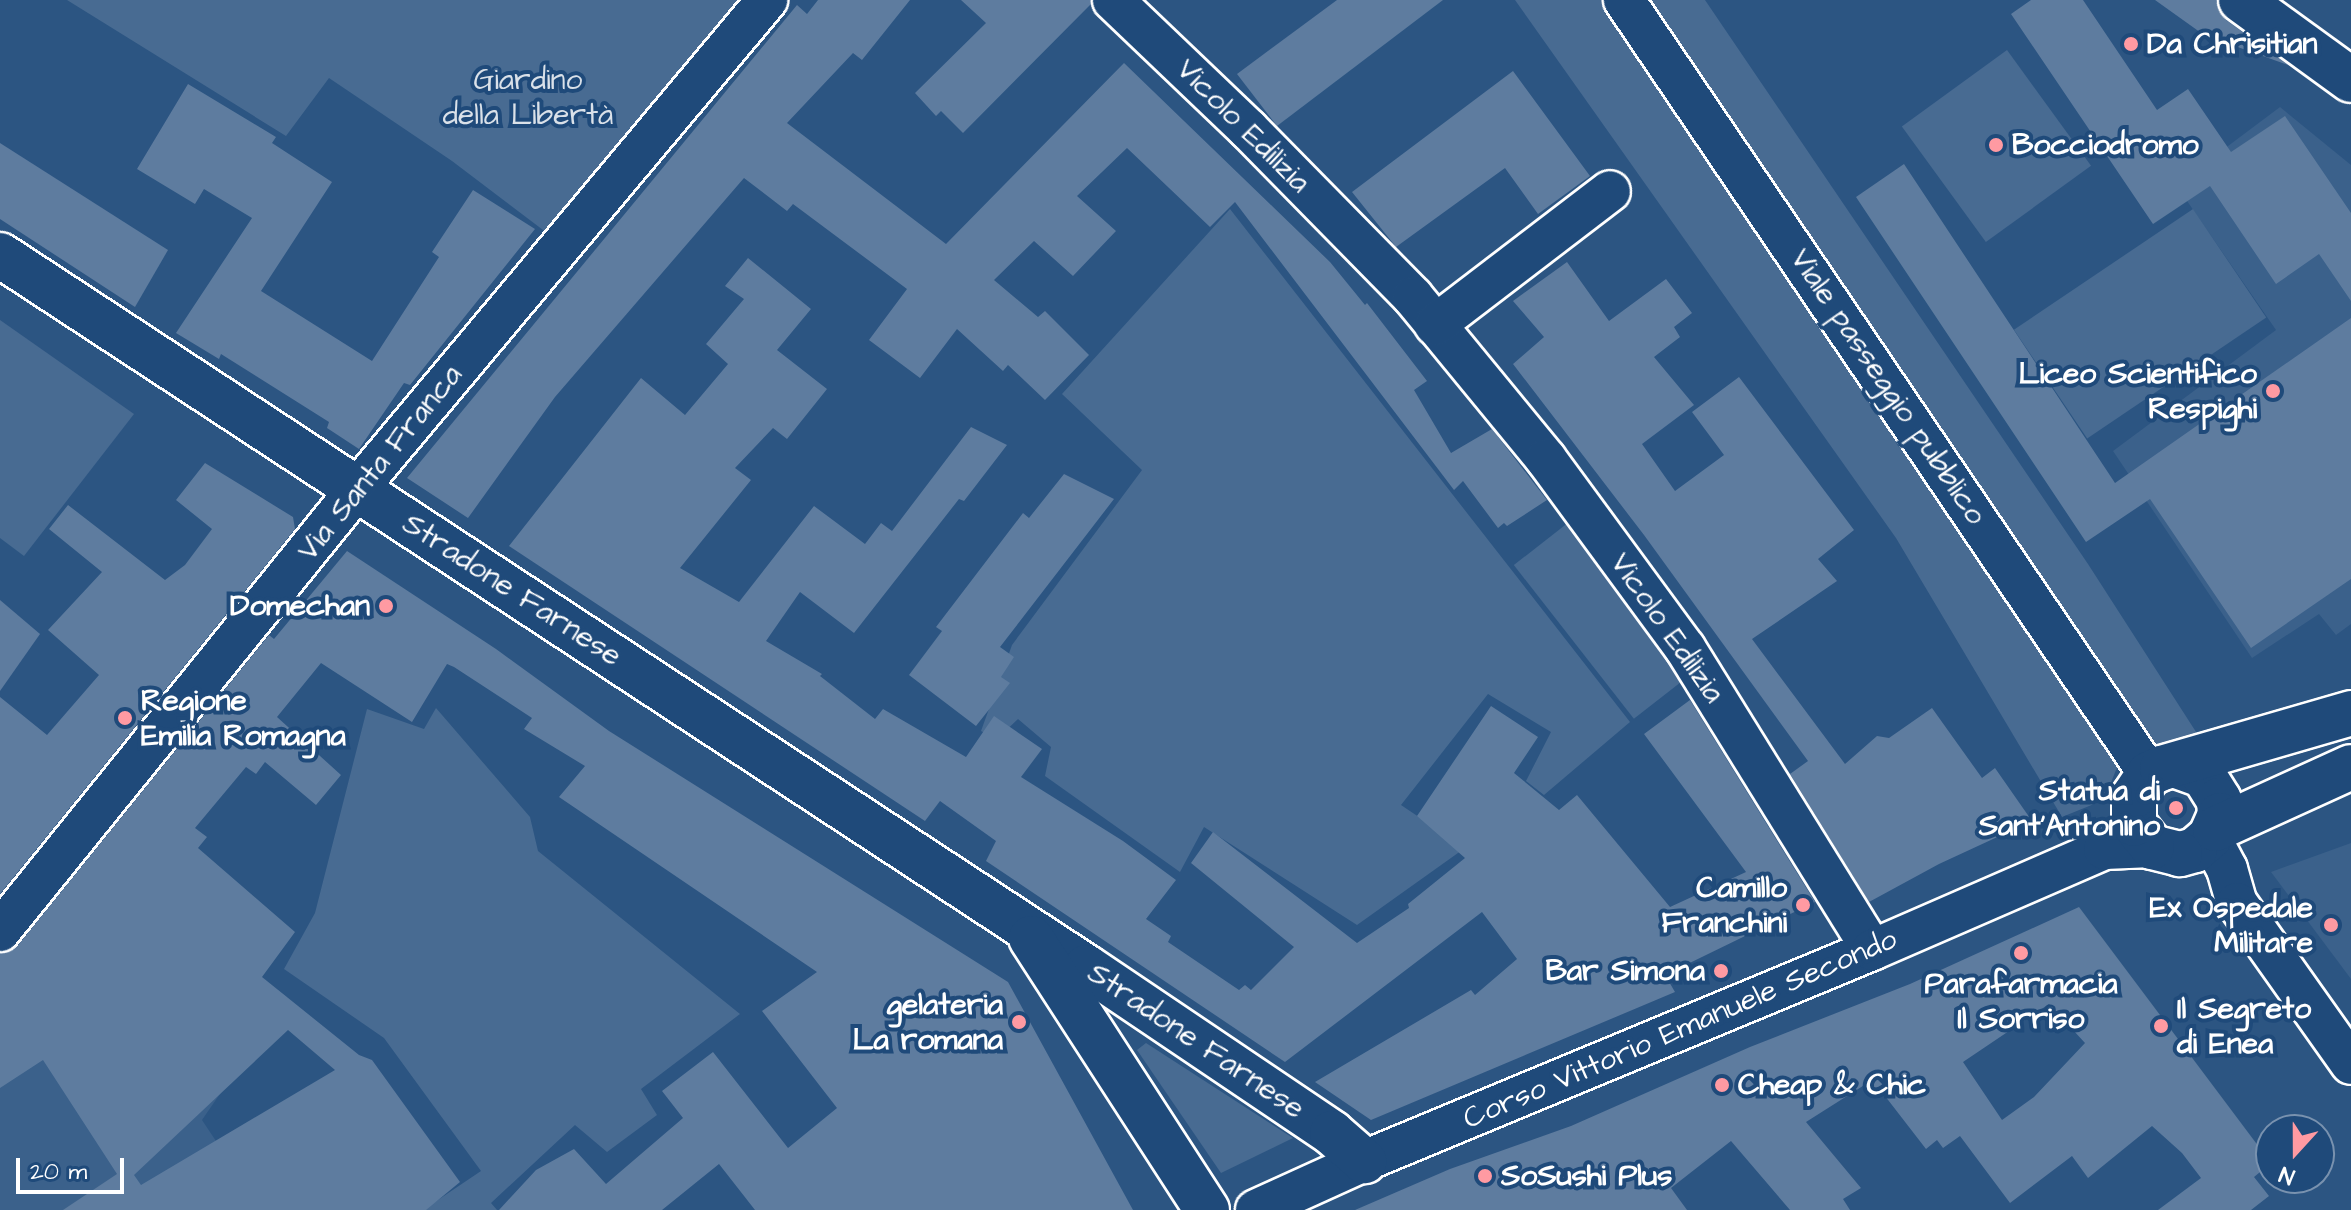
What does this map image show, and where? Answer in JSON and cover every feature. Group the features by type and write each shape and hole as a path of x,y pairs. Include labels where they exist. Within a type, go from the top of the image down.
{"street":[{"name":"Via Santa Franca","path":"0,931 358,488 767,0"},
{"name":"Vicolo Edilizia","path":"1113,0 1248,129 1435,325 1546,459 1685,648 1872,950"},
{"name":"Viale passeggio pubblico","path":"1624,0 2153,783"},
{"path":"2241,0 2351,80"},
{"path":"2291,0 2351,47"},
{"path":"1435,325 1610,191"},
{"name":"Stradone Farnese","path":"0,255 1024,926 1332,1133 1364,1161"},
{"path":"2153,783 2351,713"},
{"path":"2159,850 2195,850 2212,833 2351,767"},
{"path":"2104,849 2153,783 2191,769 2213,787 2219,800 2212,833 2237,903 2351,1064"},
{"path":"2153,783 2141,837 2237,903"},
{"name":"Corso Vittorio Emanuele Secondo","path":"1256,1210 1364,1161 1872,950 2104,849 2159,850"},
{"name":"Stradone Farnese","path":"1024,926 1207,1210"},
{"path":"1107,1055 1107,1036 1116,1023 1137,1018 1179,1029"}],"shaded area":[{"name":"Liceo Scientifico Respighi","path":"2280,107 2351,165 2351,624 2336,635 2319,614 2252,658 2113,451 2276,330 2176,185"},
{"name":"Ex Ospedale Militare","path":"2351,843 2351,979 2271,872"},
{"path":"127,878 287,997 202,1120 228,1159 182,1210 0,1210 0,975"}],"green space":[{"name":"Giardino della Libertà","path":"67,0 740,0 547,233 452,161 329,78 286,136"},
{"path":"1515,0 1705,0 2088,564 2198,735 2143,748 2116,770 2104,800 2062,817 1896,538"},
{"name":"Bocciodromo","path":"2007,50 2091,166 1986,242 1902,126"},
{"path":"1230,209 1630,722 1544,795 1526,781 1551,732 1488,694 1401,805 1465,848 1357,925 1204,827 1180,872 1045,776 1051,747 1018,719 997,739 981,731 1012,645 1142,470 1062,394"},
{"path":"2193,209 2266,318 2087,438 2014,330"},
{"path":"0,320 134,414 24,556 0,538"},
{"path":"1569,522 1689,676 1634,719 1514,565"},
{"path":"436,708 530,817 538,851 740,1014 641,1089 657,1115 607,1152 575,1125 491,1203 497,1210 423,1210 481,1171 384,1038 284,969 315,913 367,709 424,729"},
{"path":"1146,1043 1293,1138 1221,1173 1137,1050"}],"building":[{"path":"818,0 910,0 862,60 853,53 787,123 946,244 1124,63 1330,262 1365,305 1367,303 1427,381 1414,390 1451,453 1492,429 1547,500 1507,526 1504,523 1498,528 1463,481 1454,490 1235,202 1210,227 1127,148 1077,196 1116,231 1073,276 1034,241 994,280 1038,317 1045,311 1089,355 1045,400 1008,365 1003,371 957,329 920,378 869,340 907,289 793,204 787,211 744,178 555,397 468,518 407,478 797,5 807,14"},
{"path":"961,0 1091,0 1091,4 963,133 941,111 936,116 915,93 986,23"},
{"path":"1337,0 1443,0 1277,126 1237,74"},
{"path":"2031,0 2083,0 2157,110 2188,89 2231,152 2285,116 2351,213 2351,301 2319,254 2276,284 2210,186 2153,224 2011,14"},
{"path":"2155,0 2216,0 2226,20 2288,65 2204,35"},
{"path":"1513,71 1590,176 1538,214 1505,168 1396,247 1352,192"},
{"path":"188,84 276,137 272,143 332,182 261,291 372,361 439,257 432,252 473,190 535,229 410,385 404,383 359,449 327,428 329,422 221,354 219,359 176,333 252,218 204,189 195,204 137,169"},
{"path":"0,143 168,250 135,307 0,219"},
{"path":"1904,164 2115,483 2351,318 2351,579 2251,648 2150,499 2086,542 1856,197"},
{"path":"748,258 811,309 777,350 827,389 787,439 773,428 735,468 751,480 680,568 739,602 814,506 865,544 881,523 892,531 971,427 1007,445 964,501 959,499 854,633 800,592 766,641 822,674 820,676 875,719 883,709 966,757 994,716 1042,749 1021,777 1123,841 1176,880 1146,919 1171,936 1168,942 1239,990 1245,985 1251,990 1294,947 1191,863 1213,832 1357,943 1409,908 1408,904 1465,858 1417,816 1491,706 1538,737 1514,773 1559,810 1577,795 1670,907 1746,872 1644,734 1690,700 1815,902 1665,975 1675,992 1371,1120 1315,1082 1471,990 1475,995 1517,959 1482,912 1285,1062 986,861 996,841 940,801 925,821 509,546 641,378 685,415 728,364 706,344 744,299 725,286"},
{"path":"1567,262 1609,321 1666,279 1692,313 1674,327 1680,337 1654,357 1694,405 1642,444 1675,491 1724,455 1692,412 1739,377 1854,530 1818,559 1837,581 1752,639 1845,764 1877,736 1889,738 1932,708 1982,778 1995,768 2032,821 1939,864 1869,902 1790,774 1808,761 1644,535 1513,364 1544,337 1513,301"},
{"path":"205,463 293,517 295,529 0,894 0,697 47,735 99,675 48,630 102,572 49,529 68,505 165,580 185,565 212,529 176,500"},
{"path":"1064,474 1114,499 1000,647 1014,657 1001,677 1010,683 976,726 909,675 942,631 936,627 1023,513 1029,518"},
{"path":"347,551 496,649 609,731 1008,982 1133,1210 755,1210 719,1164 662,1210 499,1210 536,1170 574,1149 606,1184 683,1118 662,1091 713,1052 788,1148 837,1108 762,1011 817,972 559,797 585,766 524,729 532,718 454,667 447,664 412,722 321,663 277,717 341,775 316,805 265,762 256,774 246,767 195,828 207,837 198,848 295,932 262,977 359,1055 372,1060 460,1182 426,1210 63,1210 117,1174 43,1060 0,1088 0,953 18,945 269,635 274,639","holes":["288,1030 335,1070 141,1185 134,1175"]},
{"path":"0,600 40,634 0,691"},
{"path":"2079,907 2255,1142 2255,1194 2269,1196 2251,1210 2158,1210 2201,1178 2182,1153 2152,1126 2088,1178 2072,1156 2010,1203 1960,1136 1943,1148 1937,1140 1926,1149 1885,1096 1866,1084 1806,1122 1861,1188 1843,1199 1850,1210 1790,1210 1731,1141 1671,1188 1687,1210 1355,1210 1450,1169 1571,1126 1750,1047 1910,984","holes":["2049,1004 2085,1043 2034,1097 2002,1120 1963,1062"]}],"place":[{"name":"Da Chrisitian","path":"2131,44"},
{"name":"Bocciodromo","path":"1996,145"},
{"name":"Liceo Scientifico Respighi","path":"2273,391"},
{"name":"Domechan","path":"386,606"},
{"name":"Regione Emilia Romagna","path":"125,718"},
{"name":"Statua di Sant'Antonino","path":"2176,808"},
{"name":"Camillo Franchini","path":"1803,905"},
{"name":"Ex Ospedale Militare","path":"2331,925"},
{"name":"Parafarmacia Il Sorriso","path":"2021,953"},
{"name":"Bar Simona","path":"1721,971"},
{"name":"gelateria La romana","path":"1019,1022"},
{"name":"Il Segreto di Enea","path":"2161,1026"},
{"name":"Cheap & Chic","path":"1722,1085"},
{"name":"SoSushi Plus","path":"1485,1176"}]}
